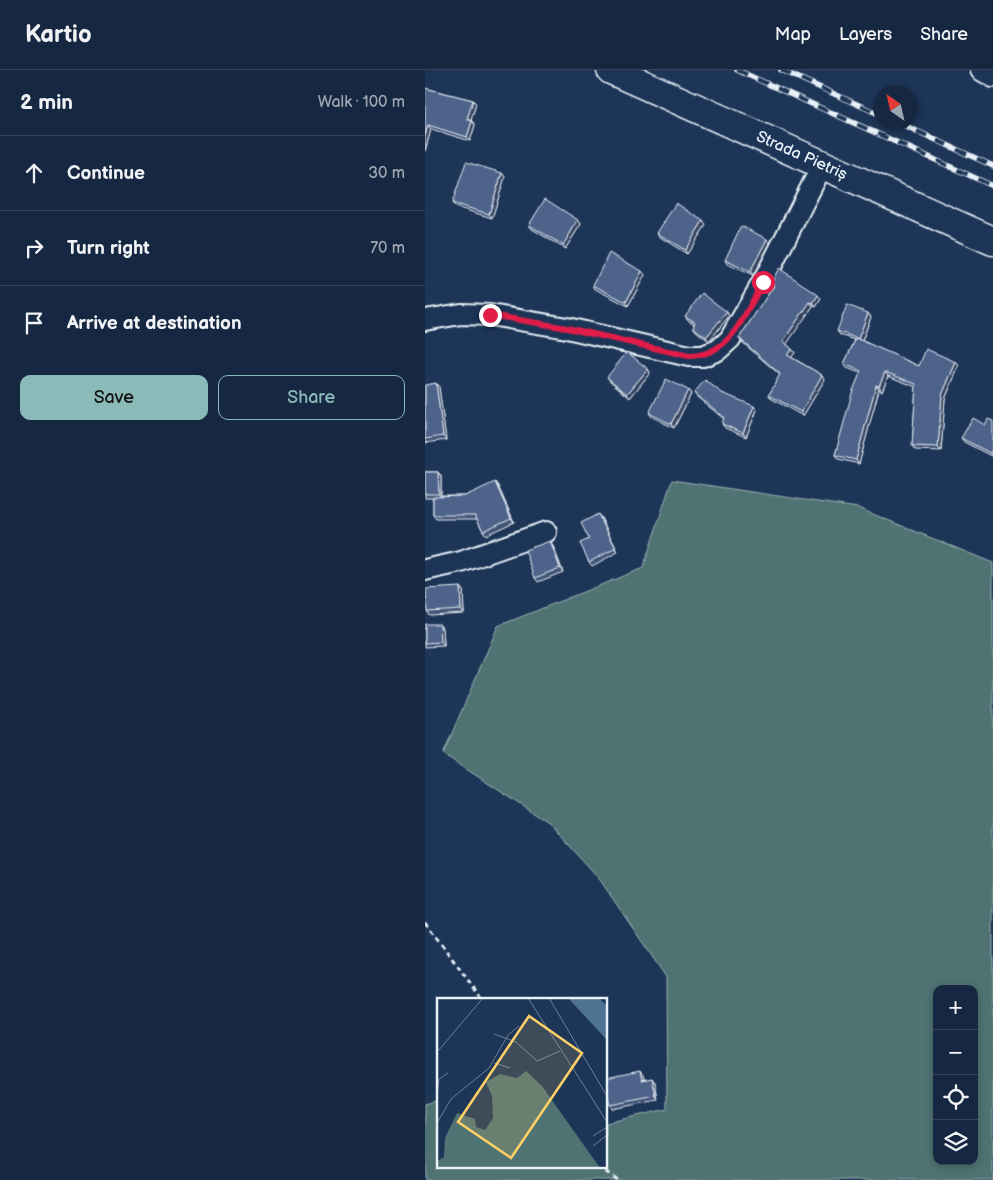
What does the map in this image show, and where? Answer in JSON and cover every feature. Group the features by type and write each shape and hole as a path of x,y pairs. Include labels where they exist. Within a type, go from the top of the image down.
{"main road":[{"name":"Strada Pietriș","path":"611,70 993,241"}],"street":[{"path":"981,70 993,77"},
{"path":"425,320 461,314 490,315 567,328 689,356 703,356 719,350 730,338 763,282 822,166"},
{"path":"425,570 461,562 546,532"}],"path":[{"path":"425,922 481,998"},
{"path":"602,1168 617,1180"}],"green space":[{"path":"672,480 858,508 993,563 993,1180 425,1180 425,1104 437,1101 437,1168 607,1168 607,1123 667,1109 666,977 598,877 549,823 443,754 498,626 643,568"}],"building":[{"path":"425,88 473,100 467,119 472,121 467,137 428,125 425,136"},
{"path":"466,162 502,173 489,214 452,203"},
{"path":"545,199 578,220 563,245 529,225"},
{"path":"676,203 703,221 685,250 657,233"},
{"path":"741,226 767,239 750,272 725,260"},
{"path":"609,253 642,271 626,302 593,285"},
{"path":"779,268 818,295 813,303 810,302 783,341 792,349 787,355 822,375 801,412 769,395 780,374 739,338 775,284 771,283"},
{"path":"702,293 727,312 706,337 693,327 695,322 685,316"},
{"path":"847,305 868,313 858,339 837,331"},
{"path":"856,338 919,366 926,349 956,362 942,395 938,447 912,446 916,384 885,372 879,386 876,385 856,460 835,455 852,393 861,371 844,364"},
{"path":"627,352 648,369 627,394 607,377"},
{"path":"666,379 688,390 671,424 649,413"},
{"path":"705,380 722,393 754,406 743,433 722,424 724,417 694,393"},
{"path":"436,383 443,436 425,439 425,385"},
{"path":"973,418 985,425 988,419 993,421 993,448 990,453 961,438"},
{"path":"425,472 438,472 439,494 425,494"},
{"path":"495,482 511,518 483,531 475,515 433,515 433,497 465,496"},
{"path":"598,514 616,548 589,562 580,543 589,539 581,523"},
{"path":"550,541 560,568 535,578 525,550"},
{"path":"460,587 461,609 427,611 426,589"},
{"path":"425,624 440,624 441,642 425,643"},
{"path":"640,1071 642,1080 652,1078 656,1096 610,1105 607,1093 607,1078"}],"railway":[{"path":"737,70 993,186"},
{"path":"781,70 873,111"},
{"path":"914,130 993,166"}],"route":[{"path":"490,315 567,328 689,356 703,356 719,350 730,338 763,282"}]}
